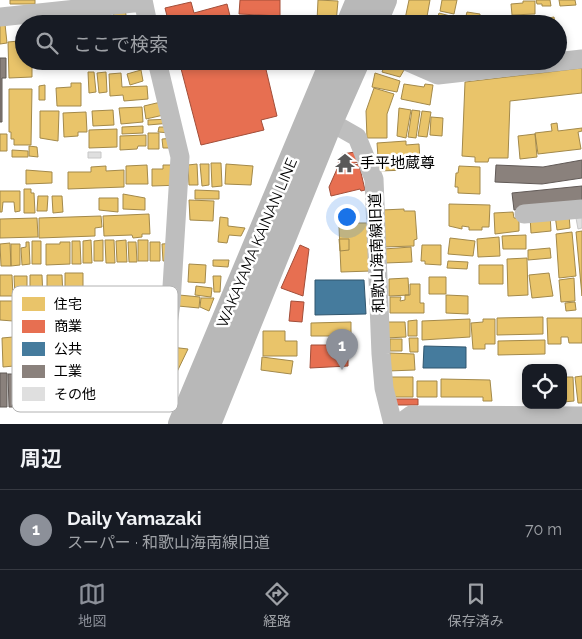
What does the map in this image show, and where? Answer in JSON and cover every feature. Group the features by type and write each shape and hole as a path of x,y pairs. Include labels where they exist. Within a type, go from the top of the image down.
{"main road":[{"path":"353,15 360,0"},
{"path":"378,15 384,0"},
{"name":"WAKAYAMA KAINAN LINE","path":"208,424 321,117 331,70"},
{"name":"WAKAYAMA KAINAN LINE","path":"181,424 321,117 351,70"}],"street":[{"path":"18,15 143,1 146,15"},
{"path":"0,17 15,15"},
{"path":"567,61 582,59"},
{"path":"159,70 180,157 172,286"},
{"path":"427,70 438,75 483,70"},
{"name":"和歌山海南線旧道","path":"321,117 357,137 374,179 381,354 384,388 393,424"},
{"path":"524,214 582,209"},
{"path":"400,424 411,416 582,416"}],"building: 住宅":[{"path":"10,0 35,0 35,4 10,4"},
{"path":"318,0 338,1 337,15 317,15"},
{"path":"409,0 430,0 427,15 406,15"},
{"path":"442,0 457,0 454,14 440,11"},
{"path":"536,0 550,0 551,6 537,4"},
{"path":"559,0 575,0 576,5 560,6"},
{"path":"523,1 535,1 535,14 512,15 511,4 523,3"},
{"path":"125,9 126,15 114,15 113,11"},
{"path":"467,12 480,14 480,15 466,15"},
{"path":"0,24 5,24 7,43 0,44"},
{"path":"15,41 15,70 32,70 32,77 9,78 8,42"},
{"path":"582,68 582,93 510,101 508,158 489,158 488,162 475,162 475,157 462,156 465,82"},
{"path":"141,70 143,81 130,85 127,74"},
{"path":"383,70 404,70 400,77 382,72"},
{"path":"88,72 94,72 96,92 89,93"},
{"path":"106,72 107,92 99,93 97,73"},
{"path":"121,73 122,87 147,86 148,99 124,101 123,95 110,96 109,74"},
{"path":"375,73 400,81 397,92 372,87"},
{"path":"71,83 81,83 81,106 57,106 56,88 71,87"},
{"path":"404,84 424,87 425,84 433,85 430,105 401,99"},
{"path":"45,85 45,100 39,100 39,86"},
{"path":"374,88 394,94 387,114 387,138 367,138 366,111"},
{"path":"9,89 32,89 31,145 14,145 14,139 11,139 11,132 9,132"},
{"path":"165,101 168,114 146,119 144,106"},
{"path":"142,107 143,122 121,124 119,108"},
{"path":"399,108 411,110 406,138 397,136"},
{"path":"113,110 114,125 93,126 92,111"},
{"path":"412,110 420,111 416,138 408,137"},
{"path":"40,111 59,111 58,141 40,138"},
{"path":"422,111 431,112 427,137 418,136"},
{"path":"86,112 87,132 78,132 78,136 64,137 63,113"},
{"path":"431,117 443,118 442,136 430,135"},
{"path":"171,119 171,123 148,125 148,120"},
{"path":"557,123 558,131 582,128 582,131 578,132 581,149 538,154 535,133 552,131 551,124"},
{"path":"143,126 143,133 122,134 122,127"},
{"path":"159,127 171,127 171,133 158,132"},
{"path":"117,129 117,147 89,148 89,130"},
{"path":"148,133 159,133 159,149 148,149"},
{"path":"0,134 7,134 7,151 0,151"},
{"path":"535,134 537,157 520,159 518,136"},
{"path":"146,135 146,146 138,146 137,149 120,150 120,136"},
{"path":"174,138 175,148 163,148 162,139"},
{"path":"406,141 406,145 419,144 420,162 407,163 408,170 379,171 377,143"},
{"path":"29,146 37,147 38,157 29,156"},
{"path":"12,150 28,151 28,157 12,157"},
{"path":"211,163 221,163 222,186 212,187"},
{"path":"197,164 198,185 189,185 188,165"},
{"path":"200,164 209,164 209,185 202,186"},
{"path":"226,164 253,166 251,185 225,184"},
{"path":"147,165 148,184 126,184 126,166"},
{"path":"163,165 183,165 183,185 152,186 152,169 163,169"},
{"path":"106,166 106,171 124,170 124,187 68,189 68,172 91,172 91,167"},
{"path":"459,166 480,167 480,194 458,193 458,187 455,187 456,173 458,173"},
{"path":"26,170 52,172 52,183 26,184"},
{"path":"24,189 31,189 31,193 34,193 35,213 24,213"},
{"path":"195,190 219,191 219,199 195,199"},
{"path":"0,191 20,191 20,211 15,212 14,202 3,202 2,212 0,212"},
{"path":"123,194 145,198 145,210 123,209"},
{"path":"38,196 48,196 47,211 37,211"},
{"path":"52,196 62,196 63,212 53,213"},
{"path":"99,198 118,198 118,212 99,210"},
{"path":"189,200 214,201 213,221 190,220"},
{"path":"449,204 490,205 489,227 482,227 482,230 469,230 469,227 462,226 462,229 449,226"},
{"path":"404,209 404,211 415,211 417,239 414,240 414,246 383,247 382,210"},
{"path":"513,212 514,218 519,218 519,231 495,234 494,213"},
{"path":"149,214 150,234 142,234 142,237 133,238 132,235 104,236 103,216"},
{"path":"550,214 551,231 531,233 530,216"},
{"path":"569,214 570,228 557,230 555,215"},
{"path":"101,216 102,227 95,228 95,236 39,238 39,218"},
{"path":"220,217 228,218 228,226 245,228 241,236 229,235 227,243 218,242"},
{"path":"37,218 38,237 0,238 0,219"},
{"path":"352,223 369,223 371,271 341,272 339,227 353,226"},
{"path":"582,231 582,296 576,232"},
{"path":"572,232 576,276 559,278 556,234"},
{"path":"526,235 526,249 503,249 502,236"},
{"path":"499,237 500,256 478,257 477,239"},
{"path":"450,238 475,241 473,256 448,254"},
{"path":"339,239 349,239 349,250 340,251"},
{"path":"91,240 92,263 83,263 83,241"},
{"path":"103,240 103,261 94,261 94,241"},
{"path":"105,240 114,240 115,263 106,263"},
{"path":"126,240 127,262 117,262 116,241"},
{"path":"138,240 148,240 148,261 138,261"},
{"path":"32,241 41,241 41,264 32,264"},
{"path":"72,241 80,241 81,264 72,264"},
{"path":"26,242 29,242 30,264 22,265 21,248 26,247"},
{"path":"60,242 70,242 70,264 46,265 46,244 60,244"},
{"path":"128,242 136,242 137,262 129,262"},
{"path":"150,242 160,242 160,261 150,261"},
{"path":"10,243 11,266 1,266 0,244"},
{"path":"176,243 176,260 163,261 162,244"},
{"path":"11,244 20,244 20,265 11,266"},
{"path":"422,245 441,245 441,265 425,264 425,261 421,261"},
{"path":"411,247 412,262 385,263 384,249"},
{"path":"550,248 551,258 528,260 528,250"},
{"path":"527,258 528,295 508,296 507,259"},
{"path":"213,260 229,260 228,267 213,266"},
{"path":"448,261 468,262 467,269 447,268"},
{"path":"189,264 206,265 205,283 188,282"},
{"path":"479,265 503,265 503,284 479,284"},
{"path":"65,273 83,273 83,286 65,286"},
{"path":"549,273 553,296 532,298 529,275"},
{"path":"0,275 12,275 12,296 0,296"},
{"path":"30,275 42,275 42,286 30,286"},
{"path":"47,275 62,275 62,286 47,286"},
{"path":"14,276 27,276 27,286 14,286"},
{"path":"213,276 221,276 220,292 214,292"},
{"path":"429,277 446,277 446,294 429,294"},
{"path":"408,278 409,295 389,296 389,279"},
{"path":"574,278 575,301 561,302 559,280"},
{"path":"410,284 420,284 420,303 424,303 424,313 390,313 390,297 401,297 400,301 405,300 405,295 410,295"},
{"path":"196,286 212,288 211,297 195,295"},
{"path":"179,295 200,297 199,308 178,306"},
{"path":"446,295 468,296 468,314 446,313"},
{"path":"201,298 214,298 209,311 200,307"},
{"path":"0,301 12,301 12,321 0,320"},
{"path":"575,302 576,310 566,311 565,303"},
{"path":"543,317 543,334 497,335 497,318"},
{"path":"547,318 582,318 582,343 569,343 568,337 561,337 561,344 548,344"},
{"path":"470,319 470,337 422,340 422,321"},
{"path":"483,319 495,319 495,344 485,344 485,349 473,349 471,323 483,322"},
{"path":"417,320 417,336 408,336 408,321"},
{"path":"351,322 351,336 311,336 311,323"},
{"path":"385,322 405,322 406,337 386,338"},
{"path":"263,331 285,331 285,341 297,341 297,356 263,356"},
{"path":"12,337 12,366 3,367 2,338"},
{"path":"409,338 418,338 418,352 410,352"},
{"path":"390,339 402,339 402,351 390,351"},
{"path":"545,340 545,354 498,355 498,341"},
{"path":"178,348 188,349 178,370"},
{"path":"390,353 414,354 415,370 388,371"},
{"path":"262,357 293,361 291,374 261,370"},
{"path":"582,376 582,403 578,403 575,377"},
{"path":"391,377 413,377 413,397 391,397"},
{"path":"567,377 573,377 574,401 567,402"},
{"path":"441,379 490,380 492,401 483,401 483,397 441,397"},
{"path":"417,381 437,381 437,397 417,397"}],"building: 商業":[{"path":"240,0 280,0 280,15 239,14"},
{"path":"191,2 194,13 227,4 230,15 167,15 165,8"},
{"path":"181,70 266,70 277,116 261,120 264,130 201,145"},
{"path":"355,152 358,162 336,168 342,154"},
{"path":"359,164 365,190 361,191 360,189 331,196 329,187 337,169"},
{"path":"300,245 309,249 303,296 281,288"},
{"path":"291,301 304,302 302,322 289,321"},
{"path":"311,345 348,345 348,366 310,368"},
{"path":"393,399 418,399 418,405 393,405"}],"building: 公共":[{"path":"315,280 364,280 366,314 315,315"},
{"path":"424,346 466,347 466,368 423,368"}],"building: 工業":[{"path":"0,58 6,58 6,78 2,78 2,122 0,122"},
{"path":"582,160 582,178 542,184 495,182 496,165 543,167"},
{"path":"582,186 582,204 514,210 512,193"},
{"path":"0,373 7,373 7,407 0,407"},
{"path":"8,374 12,374 12,407 9,407"}],"building: その他":[{"path":"88,152 101,152 101,158 88,158"},
{"path":"582,217 582,228 578,229 576,218"}],"place":[{"name":"手平地蔵尊","path":"345,163"},
{"name":"Daily Yamazaki","path":"342,370"}]}
